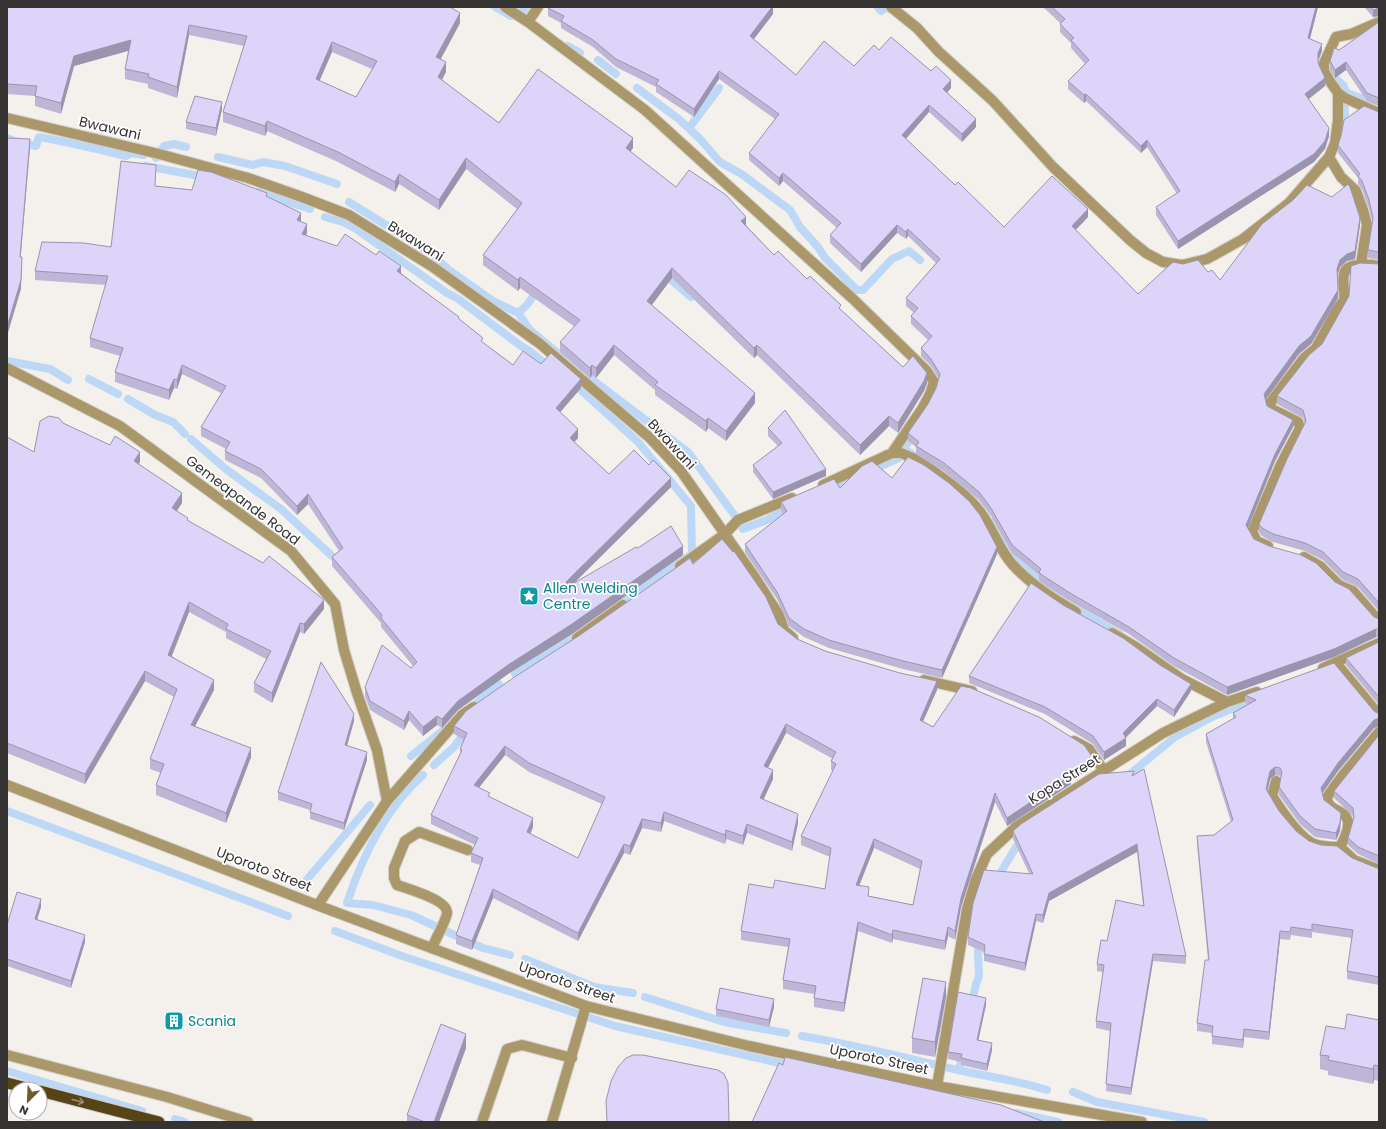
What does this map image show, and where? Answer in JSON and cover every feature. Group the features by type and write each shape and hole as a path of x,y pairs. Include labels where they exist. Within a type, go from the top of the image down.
{"highway":[{"path":"48,1093 159,1122"}],"street":[{"path":"505,7 528,22 645,110 852,298 926,370 934,382 930,394 892,453"},
{"path":"528,22 538,7"},
{"path":"891,7 917,28 939,52 993,101 1054,167 1130,240 1146,253 1163,262 1182,265 1207,259 1243,239 1289,203 1329,157 1335,143 1337,131 1338,93"},
{"path":"1379,22 1351,34 1336,37 1324,63 1324,71 1338,93 1345,98 1379,113"},
{"name":"Bwawani","path":"7,118 159,154 248,178 349,215 433,267 539,343 614,405 650,438 680,471 725,534 772,603 784,630 801,643"},
{"path":"1329,157 1341,177 1356,191 1363,210 1367,225 1361,264"},
{"path":"1277,551 1257,541 1252,532 1281,464 1300,428 1298,422 1272,409 1270,403 1304,358 1316,348 1344,300 1345,272 1361,264 1379,266"},
{"name":"Gemeapande Road","path":"7,368 120,426 291,552 335,604 344,650 377,750 388,801"},
{"path":"674,570 725,534 738,520 809,492 892,453 902,454 921,462 971,501 981,513 1004,554 1012,565 1039,589 1085,617"},
{"path":"1292,554 1316,563 1339,585 1353,591 1379,621"},
{"path":"569,643 629,601"},
{"path":"1101,626 1136,647 1182,679 1227,702"},
{"path":"1316,671 1379,643"},
{"path":"1336,663 1379,715"},
{"path":"916,678 979,693"},
{"name":"Kopa Street","path":"937,1086 967,909 976,879 987,854 1017,826 1163,732 1227,702 1269,688"},
{"path":"318,905 388,801 462,715 481,702"},
{"path":"1340,848 1348,832 1349,822 1328,802 1327,797 1343,775 1379,732"},
{"path":"1068,736 1089,749 1104,770"},
{"path":"1276,780 1272,796 1287,818 1306,839 1313,844 1340,848 1354,860 1379,870"},
{"name":"Uporoto Street","path":"7,785 318,905 586,1006 749,1046 937,1086 1142,1122"},
{"path":"432,948 447,914 445,907 438,901 397,885 394,878 394,868 404,841 419,832 468,850"},
{"path":"552,1122 586,1006"},
{"path":"482,1122 507,1049 522,1045 572,1058"},
{"path":"7,1055 167,1097 248,1122"}],"building":[{"path":"7,7 450,7 460,13 436,57 446,62 438,77 499,123 538,69 633,138 626,148 676,187 689,170 726,195 746,217 741,221 774,255 778,251 807,279 810,276 841,305 839,308 903,367 913,356 927,373 924,381 898,423 889,416 860,445 757,345 754,348 672,268 647,301 755,393 726,431 708,418 706,421 655,385 658,382 614,345 596,368 592,365 590,368 560,342 580,320 520,277 518,280 483,255 522,203 466,158 439,200 399,174 395,182 338,152 267,121 265,126 223,112 247,36 189,25 177,87 148,77 149,74 125,69 131,40 74,56 61,103 35,96 37,86 7,84","holes":["332,42 377,61 356,97 316,79"]},
{"path":"772,7 750,36 796,75 824,41 854,66 874,45 879,50 891,37 931,71 936,66 951,80 943,89 976,119 962,134 929,105 902,135 955,185 958,182 1004,227 1052,176 1088,209 1072,226 1138,294 1173,262 1183,264 1198,260 1208,272 1212,270 1220,280 1262,224 1293,200 1307,185 1332,197 1348,184 1360,218 1355,251 1347,254 1340,260 1337,269 1338,290 1311,336 1299,346 1264,394 1267,406 1293,420 1275,454 1246,525 1254,539 1269,546 1301,555 1316,563 1335,582 1349,589 1374,617 1379,619 1379,629 1376,629 1334,649 1227,687 1174,658 1129,627 1042,575 1039,572 1041,569 1012,545 991,508 979,492 944,463 916,446 919,442 908,433 928,404 936,388 940,374 931,359 921,348 932,336 911,316 918,308 906,298 940,259 908,229 906,232 897,225 861,264 830,235 841,223 783,173 779,178 749,153 779,114 719,71 694,109 656,84 659,80 616,59 593,40 561,21 564,16 548,8"},
{"path":"1052,7 1316,7 1308,38 1322,44 1318,53 1318,63 1325,78 1305,94 1329,128 1325,141 1314,154 1178,241 1156,207 1180,191 1147,140 1141,146 1086,94 1084,95 1068,81 1089,60 1071,40 1074,38 1060,24 1065,19"},
{"path":"1371,7 1379,7 1379,8 1373,10"},
{"path":"1379,22 1379,98 1367,93 1346,62 1335,70 1330,61 1334,48 1339,50"},
{"path":"195,96 222,102 216,128 186,122"},
{"path":"1364,106 1379,112 1379,252 1368,250 1373,218 1369,200 1362,181 1358,176 1360,174 1338,145 1344,120"},
{"path":"7,138 30,139 20,257 22,257 21,280 7,327"},
{"path":"121,161 156,165 155,186 192,190 198,170 211,172 267,193 266,196 301,213 297,220 307,224 302,234 337,246 345,234 376,255 379,251 401,266 397,271 459,317 458,318 483,338 481,341 513,365 523,351 541,364 551,353 581,379 556,408 578,429 570,438 609,474 634,450 649,465 653,460 671,478 566,582 569,586 636,547 638,548 671,526 683,546 572,624 508,665 458,701 442,719 437,716 423,727 409,711 404,721 370,701 365,687 382,645 411,668 417,662 381,618 382,615 332,557 343,548 308,494 297,506 261,469 225,451 230,442 201,427 226,386 182,365 177,380 174,379 169,390 115,372 123,348 90,338 108,276 35,271 42,242 84,243 111,247"},
{"path":"1360,263 1379,264 1379,603 1358,579 1343,572 1323,552 1305,543 1273,534 1262,528 1259,524 1287,459 1306,421 1303,410 1277,396 1309,355 1322,344 1349,296 1351,266"},
{"path":"785,410 826,469 773,492 753,465 782,443 768,428"},
{"path":"49,416 59,418 63,423 110,445 115,436 140,452 134,461 182,493 172,508 188,518 187,520 263,563 269,556 324,600 304,624 300,623 272,693 254,683 271,651 226,629 228,624 189,602 168,655 214,680 191,725 251,748 226,813 156,785 164,764 150,759 177,689 145,671 85,774 7,743 7,437 34,452 40,421"},
{"path":"908,457 924,465 949,483 969,501 980,515 997,547 942,670 903,661 829,640 804,629 789,618 777,592 745,544 787,511 781,502 834,479 840,488 862,466 872,461 892,478"},
{"path":"722,539 733,552 734,551 766,597 778,624 797,639 825,651 900,673 937,681 920,720 933,727 961,686 971,688 1039,717 1084,745 1093,758 1066,775 1071,775 1007,818 995,793 961,898 955,931 948,927 945,941 893,930 892,935 858,922 844,1003 814,998 816,986 783,980 790,939 741,931 749,884 773,888 775,880 825,889 831,848 801,836 836,764 831,761 836,752 786,724 764,766 773,770 760,798 798,814 792,842 747,824 743,836 726,830 725,835 664,812 661,823 642,819 630,846 624,844 578,933 493,889 472,941 456,935 483,858 471,853 478,838 431,815 462,750 460,749 467,733 454,726 466,711 516,676 580,635 690,558 693,564","holes":["505,746 529,763 605,797 578,858 527,832 533,818 488,796 490,793 474,785","874,839 922,861 913,905 868,896 869,887 856,885"]},
{"path":"1031,583 1063,605 1123,638 1160,665 1191,684 1174,710 1157,699 1123,733 1126,738 1104,752 1093,736 1045,707 969,676"},
{"path":"1379,642 1379,697 1346,658"},
{"path":"321,662 354,714 345,745 367,752 344,823 310,812 312,804 278,792"},
{"path":"1334,663 1374,711 1379,713 1379,718 1374,720 1338,763 1321,788 1324,800 1341,813 1340,823 1336,833 1315,829 1300,816 1279,787 1282,772 1280,768 1275,767 1270,771 1266,789 1279,811 1296,831 1309,841 1321,845 1337,846 1352,858 1379,868 1379,977 1347,971 1353,930 1312,924 1312,930 1291,927 1290,932 1280,931 1269,1032 1244,1029 1243,1040 1212,1036 1213,1026 1197,1023 1205,960 1209,960 1197,836 1214,835 1233,820 1206,734 1236,717 1233,713 1256,700 1245,695"},
{"path":"1379,735 1379,856 1358,847 1348,838 1354,817 1353,808 1334,791"},
{"path":"1144,769 1186,956 1153,954 1131,1088 1106,1084 1111,1023 1096,1021 1104,965 1097,964 1101,940 1107,941 1116,900 1144,906 1137,844 1049,893 1043,915 1036,914 1025,963 984,954 985,945 968,937 973,903 984,870 1033,874 1013,831 1021,824 1099,774 1134,771 1132,776"},
{"path":"17,892 41,899 35,919 85,935 71,981 7,959 7,925"},
{"path":"923,978 946,982 935,1042 912,1038"},
{"path":"720,988 774,999 769,1020 716,1009"},
{"path":"958,992 986,998 977,1040 992,1043 987,1064 961,1058 962,1054 948,1052"},
{"path":"1347,1014 1379,1020 1379,1066 1374,1065 1373,1069 1328,1060 1329,1056 1320,1055 1326,1026 1345,1029"},
{"path":"441,1024 466,1034 434,1122 425,1122 407,1115"},
{"path":"633,1055 643,1055 718,1070 724,1074 728,1083 729,1122 607,1122 606,1101 611,1081 618,1067 626,1058"},
{"path":"785,1057 1001,1105 1044,1122 752,1122 779,1063 783,1065"}],"waterway":[{"path":"495,7 511,16 515,13 522,12 526,7"},
{"path":"878,7 881,11 884,9 882,7"},
{"path":"568,46 580,53"},
{"path":"598,60 616,74"},
{"path":"1328,72 1343,85 1347,93 1367,100 1379,110"},
{"path":"637,88 680,120 700,139 720,162 743,175 790,210 800,227 818,247 825,258 857,290 863,290 892,259 909,251 920,260"},
{"path":"689,128 719,88"},
{"path":"1339,129 1345,114 1344,94"},
{"path":"7,138 36,146 39,137 126,156 131,153 143,155"},
{"path":"156,158 164,146 174,144 186,147"},
{"path":"218,157 253,165 263,162 285,166 337,184"},
{"path":"146,166 205,177"},
{"path":"258,192 310,209"},
{"path":"1363,199 1368,209 1371,223"},
{"path":"349,202 429,252 449,270 493,301 518,313 527,305 538,289"},
{"path":"325,217 343,222 356,229 447,293 457,298 551,368"},
{"path":"663,273 691,297"},
{"path":"518,313 530,330 574,366 688,452 743,529 767,520 790,506"},
{"path":"7,361 50,369 68,380"},
{"path":"89,379 118,394"},
{"path":"572,382 638,442 691,506 692,554 616,606"},
{"path":"128,399 155,415 173,422 185,434"},
{"path":"911,433 906,440 909,441 904,449 912,454"},
{"path":"191,439 227,470 281,509 332,556 337,559 341,557"},
{"path":"870,471 901,457 901,453"},
{"path":"828,488 858,476"},
{"path":"993,523 1009,552 1020,565 1074,608 1120,634"},
{"path":"515,674 581,630"},
{"path":"469,709 499,684"},
{"path":"1125,778 1175,737 1214,716 1256,699"},
{"path":"411,756 446,728"},
{"path":"434,765 454,747 466,731"},
{"path":"423,775 398,802 377,834 360,868 347,903 373,905 411,915 483,948 510,955"},
{"path":"304,883 370,805"},
{"path":"7,811 288,916"},
{"path":"996,880 1016,847 1025,840"},
{"path":"335,931 402,956 615,1026 793,1066"},
{"path":"971,1006 979,976 978,951 980,939"},
{"path":"525,959 594,987 633,993"},
{"path":"645,997 724,1022 786,1033"},
{"path":"802,1036 1014,1081 1047,1090"},
{"path":"959,1070 963,1051"},
{"path":"7,1071 142,1111"},
{"path":"1073,1092 1097,1102 1204,1122"},
{"path":"1016,1113 1058,1122"},
{"path":"175,1119 185,1122"}],"place":[{"name":"Allen Welding Centre","path":"529,596"},
{"name":"Scania","path":"174,1021"}]}
